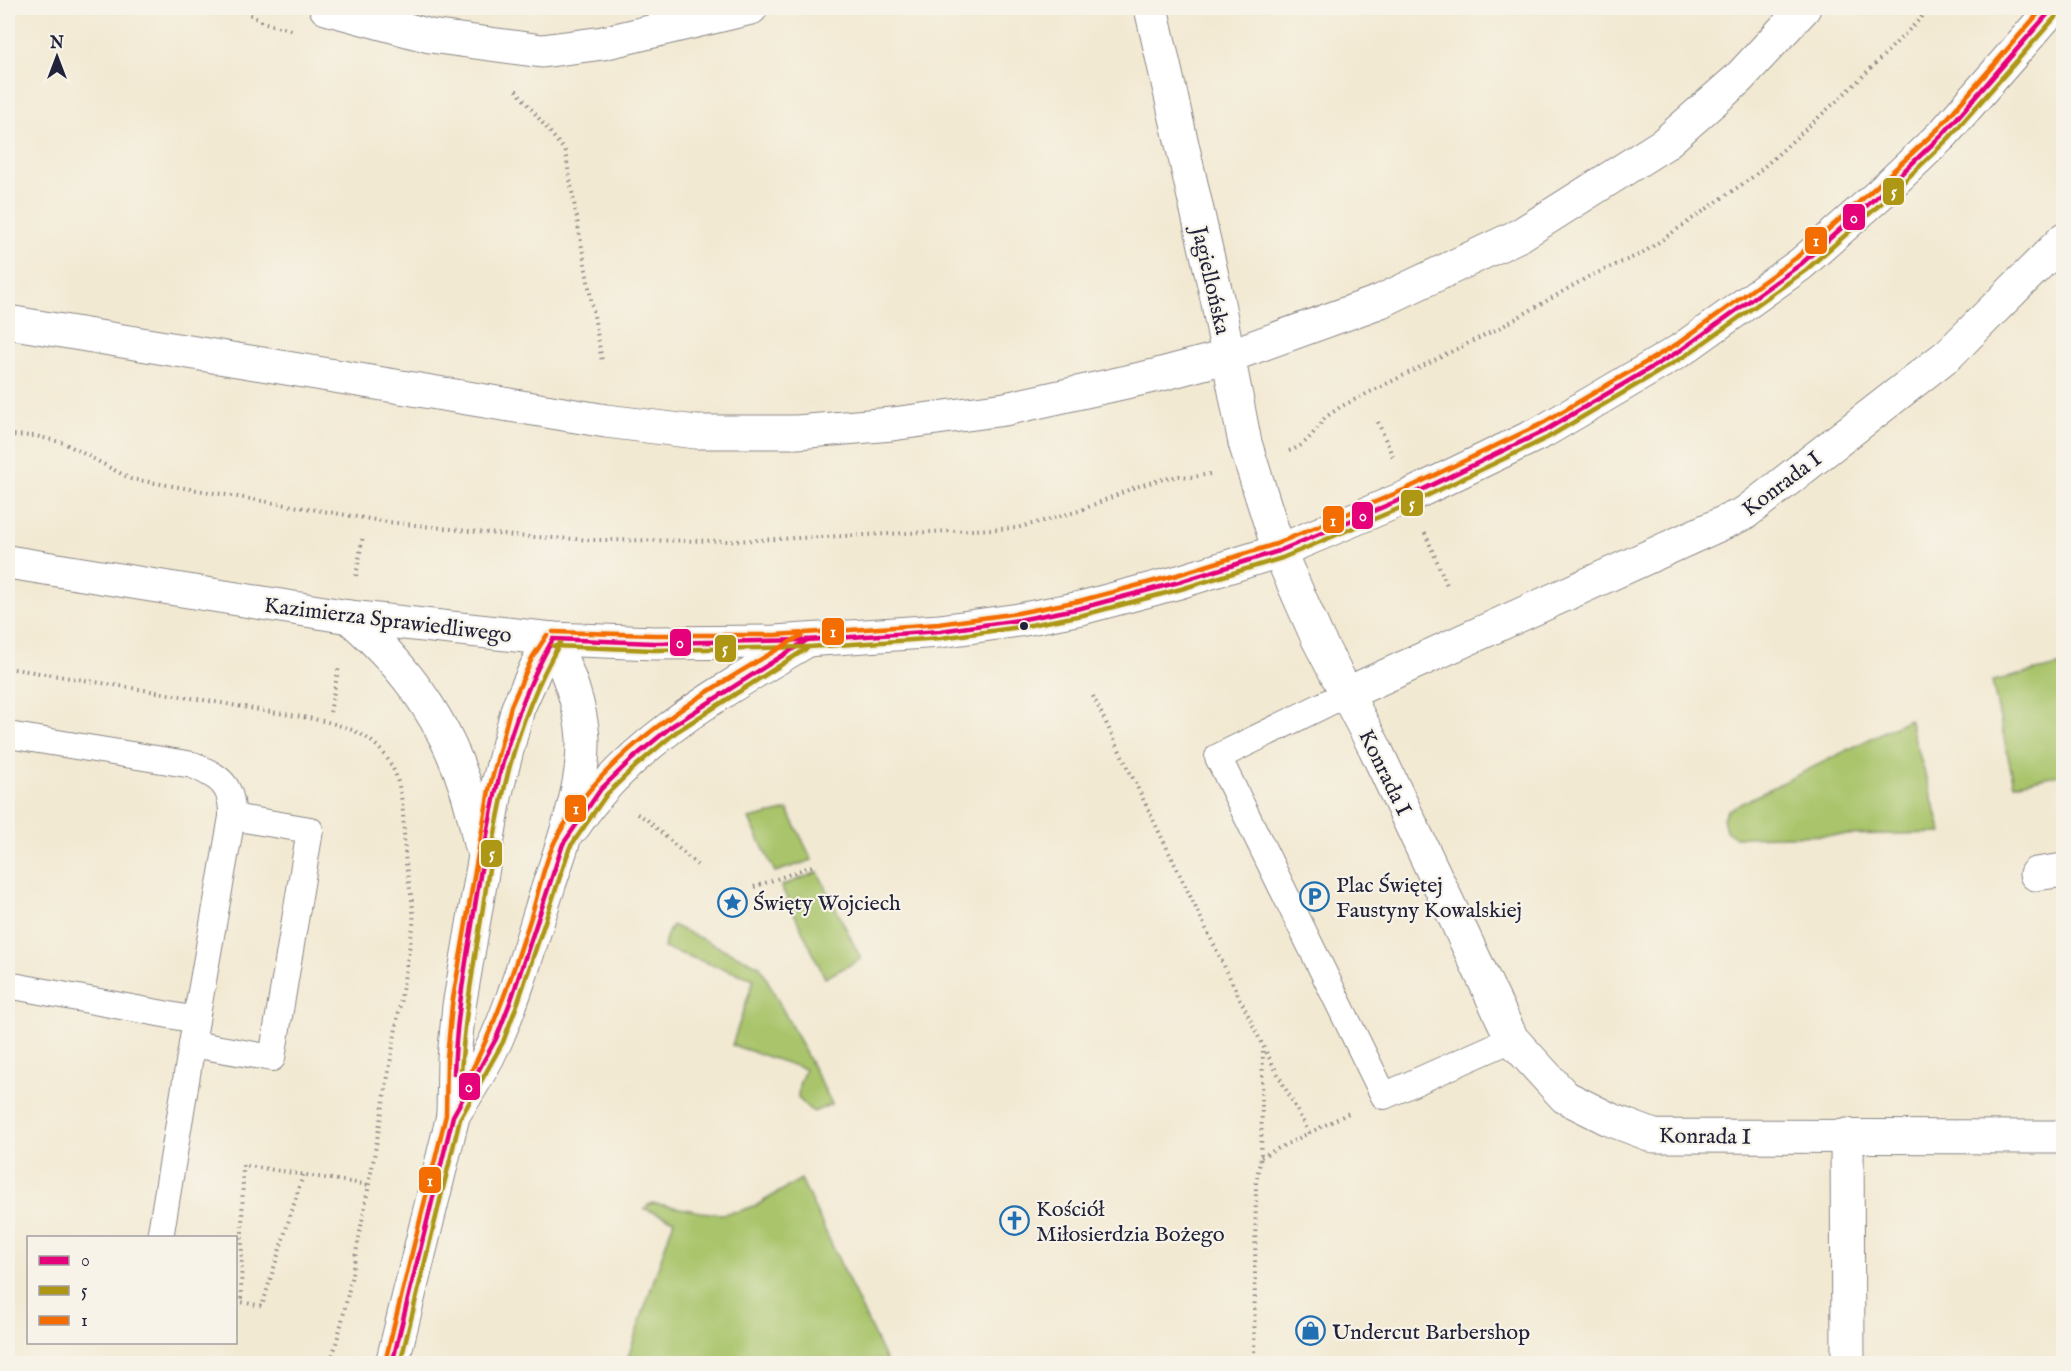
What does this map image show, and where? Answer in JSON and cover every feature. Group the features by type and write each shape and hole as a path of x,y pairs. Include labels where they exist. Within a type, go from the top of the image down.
{"street":[{"path":"326,8 430,36 542,51 603,43 751,8"},
{"name":"Jagiellońska","path":"1151,8 1229,356 1245,443 1279,551"},
{"path":"8,322 583,417 696,432 797,432 892,424 1005,409 1158,375 1229,356 1381,301 1520,235 1664,144 1738,79 1804,8"},
{"name":"Kazimierza Sprawiedliwego","path":"8,562 349,617 553,639 654,643 807,640 940,631 1082,608 1179,582 1279,551 1409,496 1544,431 1681,350 1801,264 1881,194 1944,133 2053,8"},
{"name":"Konrada I","path":"1348,693 1745,513 1949,354 2064,239"},
{"name":"Konrada I","path":"1279,551 1318,639 1348,693 1512,1039 1565,1097 1609,1119 1654,1136 2064,1137"},
{"path":"349,617 370,636 417,688 443,730 459,764 470,797 483,860"},
{"path":"453,1116 496,1040 562,844 574,801 583,740 573,688 553,639"},
{"path":"392,1364 453,1116 454,1059 459,1006 495,792 518,708 534,671 553,639"},
{"path":"562,844 591,801 632,759 656,739 722,693 807,640"},
{"path":"1847,1135 1848,1364"}],"lane":[{"path":"1348,693 1218,758 1384,1096 1512,1039"},
{"path":"8,735 193,765 212,773 227,786 233,800 232,817 160,1236"},
{"path":"8,985 194,1032 272,1059 310,830 232,817"}],"path":[{"path":"240,8 262,22 296,31"},
{"path":"509,82 566,151 602,361"},
{"path":"8,435 36,436 64,443 131,479 388,522"},
{"path":"1093,696 1263,1046 1309,1133"},
{"path":"630,811 645,818 697,865"},
{"path":"754,887 815,865"},
{"path":"1254,1364 1256,1182 1261,1157 1263,1046"},
{"path":"1261,1157 1384,1096"},
{"path":"303,1175 262,1306 241,1302 243,1165 369,1185"}],"green space":[{"path":"2063,665 2063,774 2014,784 1992,681"},
{"path":"1909,719 1942,833 1735,837 1726,831 1723,818 1728,810"},
{"path":"788,810 812,860 775,872 749,819"},
{"path":"818,872 861,959 825,978 781,886"},
{"path":"672,925 760,966 832,1104 814,1112 798,1098 799,1085 805,1069 732,1045 754,979 664,948"},
{"path":"801,1179 887,1363 626,1363 674,1220 645,1209 648,1205 653,1203 721,1214 740,1211 757,1205"}],"transit line":[{"name":"1","path":"553,632 775,635 939,624 1018,613 1079,601 1177,575 1276,544 1406,489 1541,424 1677,344 1796,258 1876,187 1939,128 2043,8"},
{"name":"0","path":"392,1364 453,1116 496,1039 563,844 601,789 632,759 672,726 807,640 940,631 1019,620 1081,608 1179,582 1279,551 1409,496 1544,431 1681,350 1801,264 1944,133 2053,8"},
{"name":"5","path":"400,1364 460,1119 503,1042 570,847 607,794 676,732 809,647 941,638 1020,627 1083,615 1181,589 1282,558 1412,503 1547,438 1685,356 1806,270 1886,199 1949,138 2059,13"},
{"name":"1","path":"385,1362 446,1115 447,1058 452,1005 489,790 511,706 532,658 547,635"},
{"name":"1","path":"470,1074 511,977 552,848 578,805 604,774 633,746 665,721 733,676 802,635"},
{"name":"0","path":"553,639 654,643 808,640"},
{"name":"0","path":"454,1074 462,990 481,870 501,769 522,704 553,639"},
{"name":"5","path":"461,1074 470,990 508,772 529,707 560,643"},
{"name":"5","path":"553,646 654,650 808,647"}],"place":[{"name":"Plac Świętej Faustyny Kowalskiej","path":"1315,897"},
{"name":"Święty Wojciech","path":"732,902"},
{"name":"Kościół Miłosierdzia Bożego","path":"1015,1221"},
{"name":"Undercut Barbershop","path":"1311,1331"}]}
